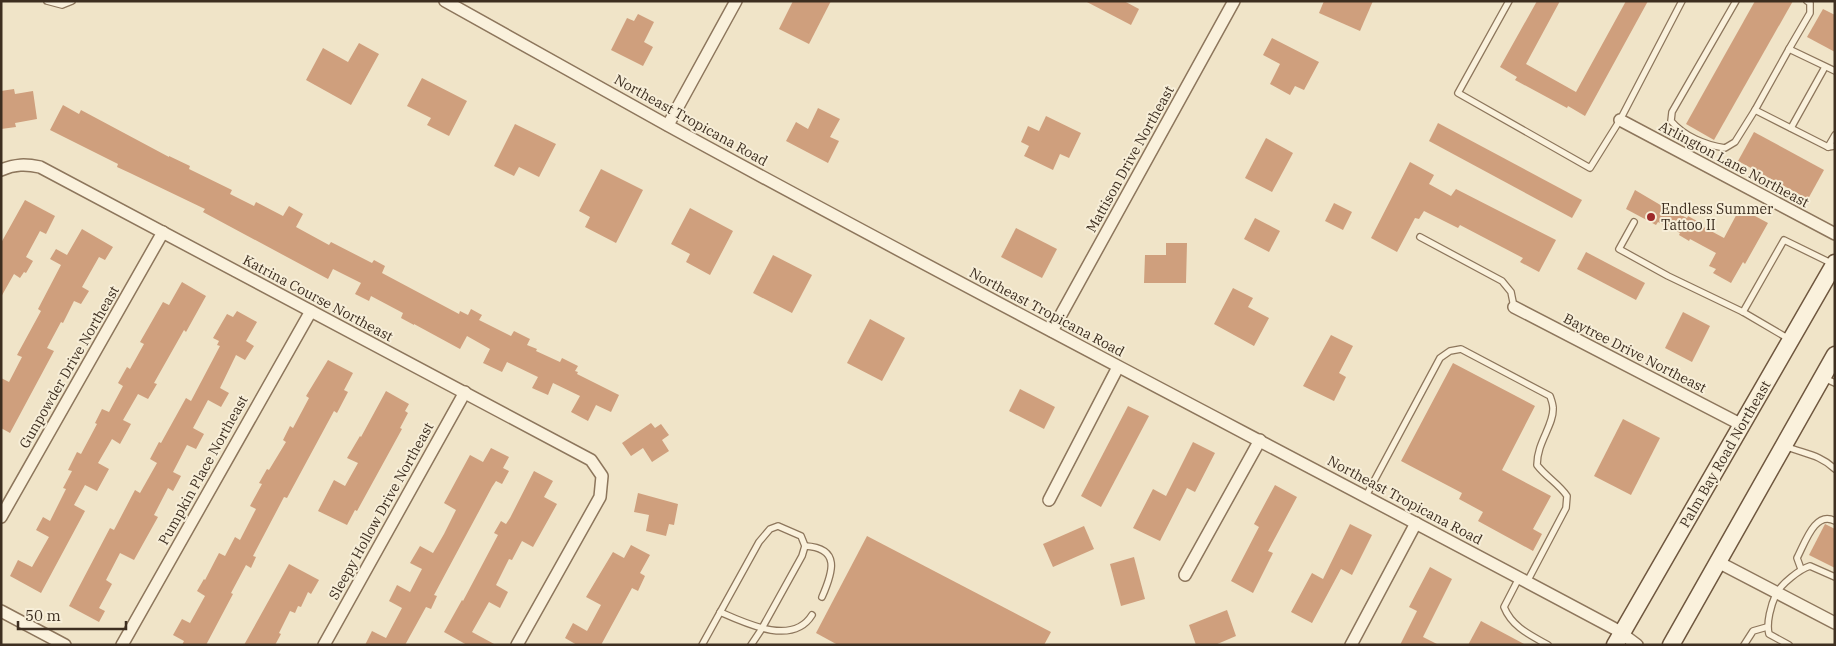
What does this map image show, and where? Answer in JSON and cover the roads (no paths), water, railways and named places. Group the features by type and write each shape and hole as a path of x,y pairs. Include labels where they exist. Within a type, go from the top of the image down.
{"main road":[{"name":"Palm Bay Road Northeast","path":"1618,639 1834,264"},
{"path":"1672,645 1784,445 1829,380 1835,355"}],"street":[{"name":"Northeast Tropicana Road","path":"445,1 668,125 1523,580 1618,639 1637,645"},
{"path":"668,125 736,1"},
{"name":"Mattison Drive Northeast","path":"1052,331 1234,1"},
{"name":"Arlington Lane Northeast","path":"1620,120 1835,234"},
{"name":"Katrina Course Northeast","path":"7,167 25,164 40,167 591,460 602,476 600,496 517,645"},
{"name":"Gunpowder Drive Northeast","path":"1,517 162,232"},
{"name":"Baytree Drive Northeast","path":"1514,307 1742,425"},
{"name":"Pumpkin Place Northeast","path":"122,645 310,311"},
{"path":"1048,500 1118,366"},
{"name":"Sleepy Hollow Drive Northeast","path":"324,645 465,392"},
{"path":"1185,575 1260,440"},
{"path":"1350,645 1416,523"},
{"path":"1718,562 1835,623"},
{"path":"1,611 65,645"}],"lane":[{"path":"47,1 62,5 72,1"},
{"path":"1510,1 1458,93 1590,168 1620,120 1682,1"},
{"path":"1736,1 1672,112 1671,121 1678,129 1709,145 1725,148 1735,142 1810,12 1810,3 1807,1"},
{"path":"1789,49 1835,72"},
{"path":"1790,128 1825,67"},
{"path":"1755,110 1831,146 1835,135"},
{"path":"1634,222 1619,249 1668,276 1743,312 1790,340"},
{"path":"1420,236 1502,281 1511,292 1514,307"},
{"path":"1743,312 1784,240 1834,264"},
{"path":"1366,496 1440,358 1450,351 1461,349 1550,396 1554,408 1550,423 1540,444 1537,465 1544,474 1562,488 1567,496 1566,508 1523,580 1504,607 1519,629 1548,645"},
{"path":"1784,445 1814,454 1827,461 1835,469"},
{"path":"1801,569 1797,558 1815,524 1821,519 1828,518 1835,521"},
{"path":"702,645 759,542 770,529 778,526 801,536 804,546 802,556 751,645"},
{"path":"804,546 818,546 830,556 831,570 828,585 822,597"},
{"path":"1789,645 1769,634 1767,627 1777,593 1801,569 1810,566 1835,577"},
{"path":"720,612 761,630 793,632 802,629 812,615"},
{"path":"1744,645 1753,631 1767,627"}],"place":[{"name":"Endless Summer Tattoo II","path":"1651,217"}]}
